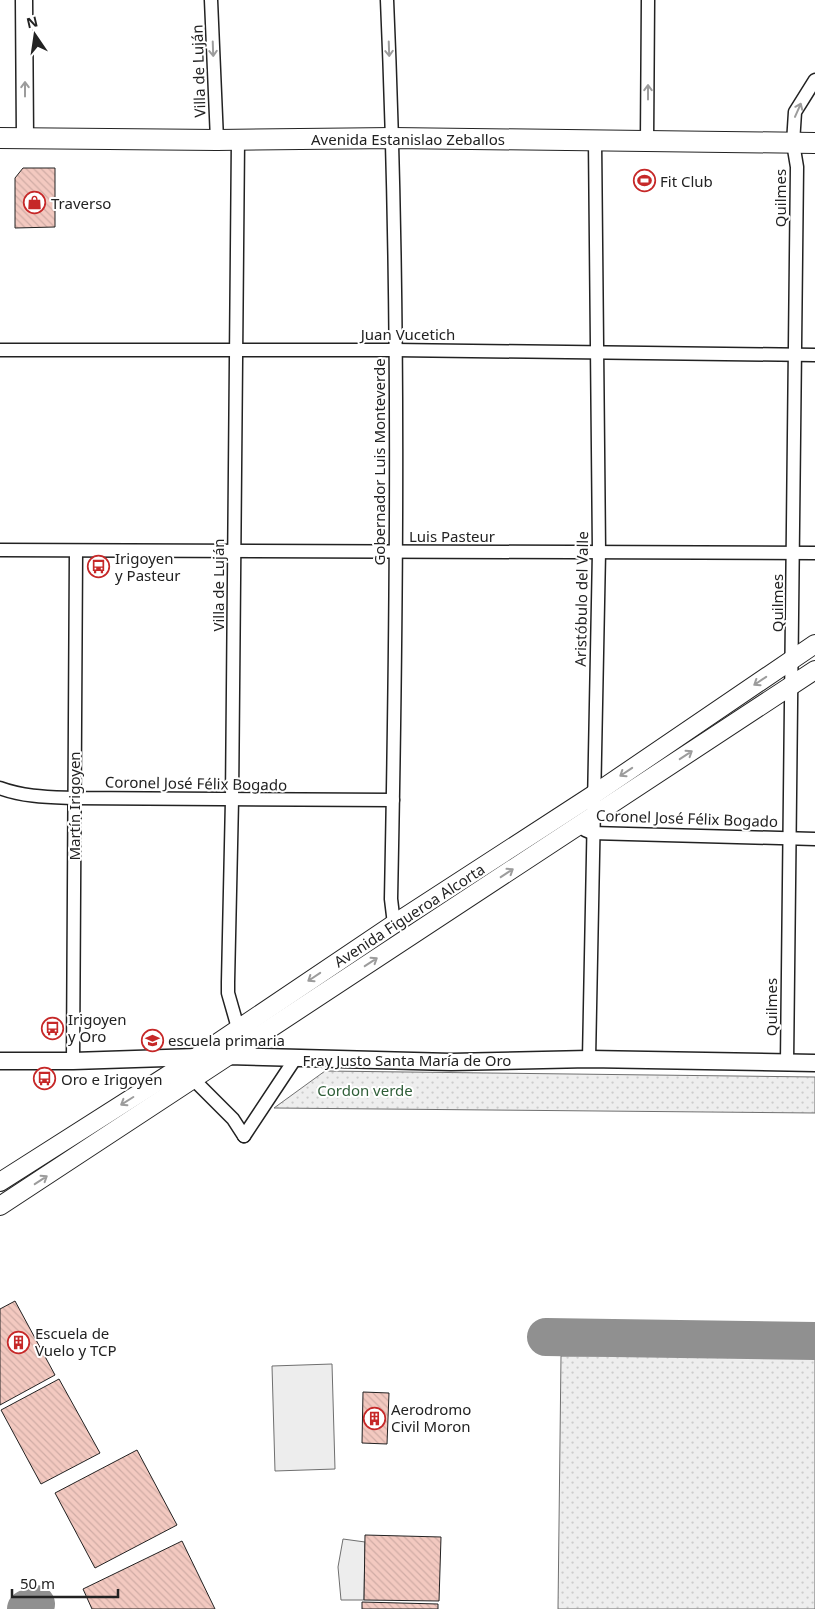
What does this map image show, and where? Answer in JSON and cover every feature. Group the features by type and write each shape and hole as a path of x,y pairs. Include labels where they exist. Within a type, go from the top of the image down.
{"main road":[{"name":"Avenida Estanislao Zeballos","path":"0,138 217,140 393,138 815,143"},
{"name":"Avenida Figueroa Alcorta","path":"0,1182 198,1056 394,924 593,795 815,644"},
{"name":"Avenida Figueroa Alcorta","path":"0,1206 228,1056 588,825 815,670"}],"street":[{"path":"24,0 25,138"},
{"name":"Villa de Luján","path":"211,0 217,140"},
{"name":"Gobernador Luis Monteverde","path":"387,0 393,138 396,552 391,899 394,924"},
{"path":"647,141 648,0"},
{"name":"Quilmes","path":"787,1063 797,167 792,143 795,112 815,80"},
{"name":"Villa de Luján","path":"238,140 232,800 228,988 238,1028"},
{"name":"Aristóbulo del Valle","path":"589,1059 588,825 593,795 599,552 595,140"},
{"name":"Juan Vucetich","path":"0,350 394,350 815,356"},
{"name":"Luis Pasteur","path":"0,550 76,552 815,552"},
{"name":"Martín Irigoyen","path":"73,1061 76,552"},
{"name":"Coronel José Félix Bogado","path":"0,788 13,793 74,798 393,800"},
{"name":"Coronel José Félix Bogado","path":"564,813 588,825 815,839"},
{"name":"Fray Justo Santa María de Oro","path":"0,1061 73,1061 228,1056 451,1062 589,1059 815,1062"},
{"path":"181,1067 233,1119 244,1136 295,1059"}],"green space":[{"name":"Cordon verde","path":"325,1071 815,1077 815,1113 274,1108"},
{"path":"815,1355 815,1609 558,1609 561,1356"}],"shaded area":[{"path":"332,1364 335,1469 275,1471 272,1366"},
{"path":"343,1539 365,1542 364,1600 341,1600 338,1567"}],"building":[{"name":"Traverso","path":"23,168 55,168 55,227 15,228 15,178"},
{"name":"Escuela de Vuelo y TCP","path":"15,1301 55,1375 0,1405 0,1309"},
{"path":"59,1379 100,1453 41,1484 1,1410"},
{"name":"Aerodromo Civil Moron","path":"363,1392 389,1393 387,1444 362,1443"},
{"path":"137,1450 177,1525 95,1568 55,1493"},
{"path":"365,1535 441,1537 439,1601 364,1600"},
{"path":"182,1541 215,1609 92,1609 83,1589"},
{"path":"362,1602 438,1604 438,1609 362,1609"}],"taxiway":[{"path":"546,1337 815,1341"},
{"path":"26,1609 36,1604"}],"place":[{"name":"Fit Club","path":"644,181"},
{"name":"Traverso","path":"35,203"},
{"name":"Irigoyen y Pasteur","path":"99,567"},
{"name":"Irigoyen y Oro","path":"52,1028"},
{"name":"escuela primaria","path":"152,1040"},
{"name":"Oro e Irigoyen","path":"45,1079"},
{"name":"Escuela de Vuelo y TCP","path":"19,1342"},
{"name":"Aerodromo Civil Moron","path":"375,1418"}]}
